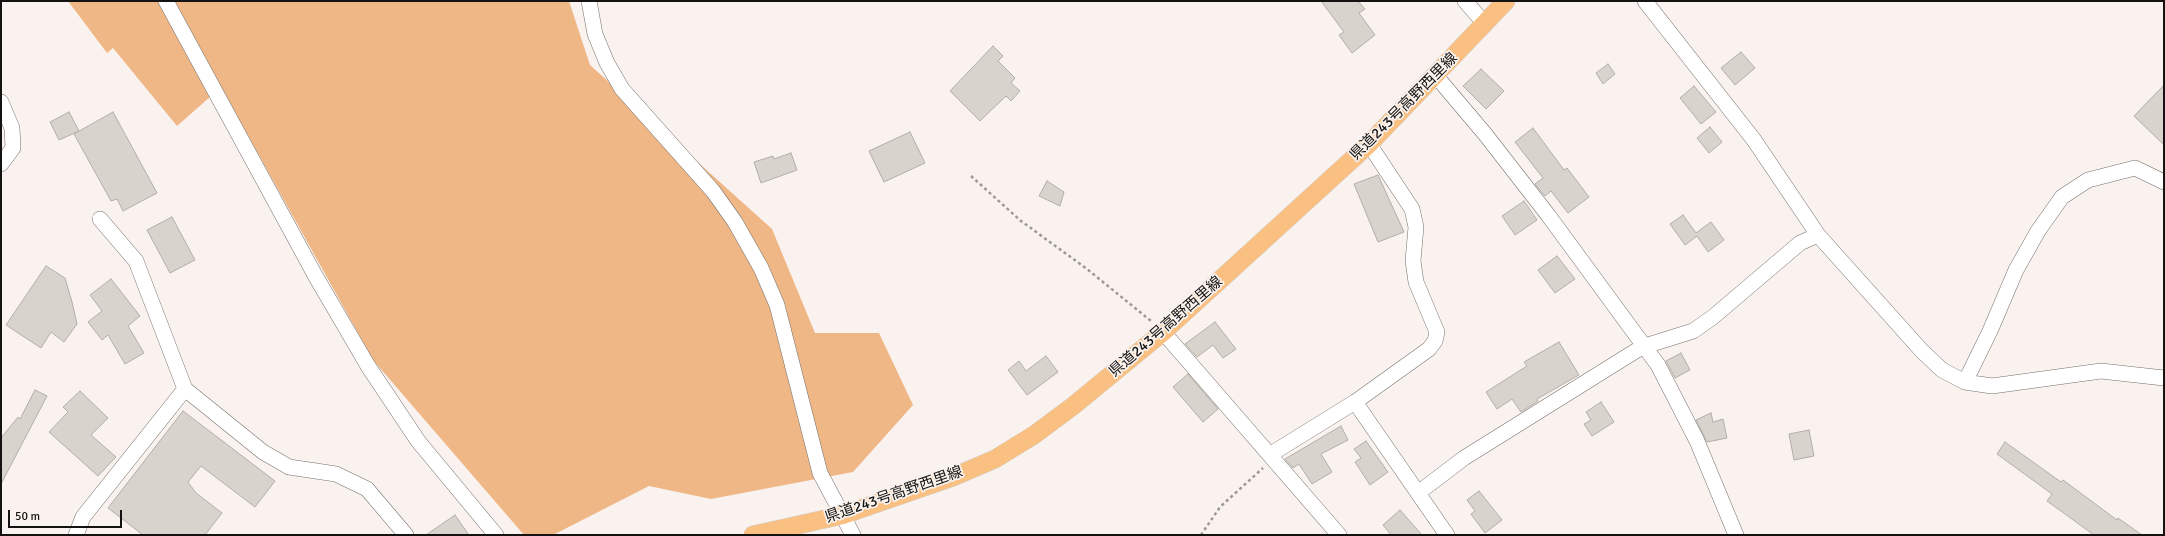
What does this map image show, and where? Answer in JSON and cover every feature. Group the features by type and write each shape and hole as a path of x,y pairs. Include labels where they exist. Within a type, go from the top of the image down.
{"main road":[{"name":"県道243号高野西里線","path":"753,535 844,515 953,477 995,459 1034,435 1073,406 1163,332 1369,144 1436,76 1506,1"}],"street":[{"path":"166,1 316,276 368,366 418,441 496,535"},
{"path":"589,1 596,34 607,63 622,89 713,191 735,222 761,268 777,305 820,473 844,515 853,535"},
{"path":"1465,1 1485,24"},
{"path":"1645,1 1754,140 1818,235 1920,350 1942,370 1965,382 1992,386 2101,371 2164,378"},
{"path":"1436,76 1485,134 1548,215 1642,347 1658,366 1697,440 1736,535"},
{"path":"1,102 12,128 13,148 1,164"},
{"path":"1273,456 1355,402 1429,349 1436,341 1437,332 1416,282 1413,261 1416,227 1412,209 1369,144"},
{"path":"1965,382 1990,332 2016,270 2038,231 2062,197 2088,180 2135,168 2164,182"},
{"path":"100,219 136,261 185,389 263,452 289,467 336,474 367,489 406,535"},
{"path":"1418,493 1464,458 1642,347 1693,331 1713,317 1800,243 1818,235"},
{"path":"1163,332 1273,456 1340,535"},
{"path":"76,535 83,517 185,389"},
{"path":"1355,402 1447,535"}],"path":[{"path":"971,176 1022,221 1087,269 1163,332"},
{"path":"1202,535 1220,507 1273,456"}],"shaded area":[{"path":"68,1 158,1 211,96 177,126 113,48 107,53"},
{"path":"173,1 569,1 590,65 772,229 815,333 879,333 913,405 853,472 711,499 649,486 553,535 524,535 373,360"}],"building":[{"path":"1321,1 1358,1 1365,9 1359,13 1375,35 1352,53 1339,35 1344,32"},
{"path":"993,46 1003,56 998,61 1015,78 1011,83 1020,91 1011,101 1006,96 980,121 950,91"},
{"path":"1741,52 1755,68 1735,85 1721,68"},
{"path":"1608,64 1615,74 1603,84 1596,73"},
{"path":"1481,69 1504,91 1486,109 1463,86"},
{"path":"2164,85 2164,145 2134,116"},
{"path":"1694,86 1716,112 1701,124 1680,98"},
{"path":"69,112 79,131 59,140 50,122"},
{"path":"113,112 157,193 123,211 117,199 111,201 74,134"},
{"path":"1710,127 1722,142 1709,153 1697,138"},
{"path":"1533,128 1564,170 1567,168 1589,197 1568,213 1551,191 1545,196 1535,184 1543,178 1515,142"},
{"path":"910,132 925,163 884,182 869,151"},
{"path":"791,153 797,170 761,183 754,162 773,156 774,159"},
{"path":"1378,175 1404,232 1378,242 1354,184"},
{"path":"1047,181 1064,192 1060,206 1039,196"},
{"path":"1524,201 1537,220 1515,235 1502,216"},
{"path":"1683,215 1696,233 1711,222 1724,240 1708,252 1697,236 1685,245 1670,224"},
{"path":"172,217 195,260 170,273 147,230"},
{"path":"1557,256 1575,279 1555,293 1538,270"},
{"path":"46,266 65,278 77,324 64,342 51,332 41,348 6,325"},
{"path":"111,279 140,316 128,326 144,353 125,364 108,335 102,340 88,322 102,311 90,295"},
{"path":"1215,322 1236,349 1223,358 1213,345 1197,357 1185,344"},
{"path":"1559,342 1579,375 1537,399 1538,401 1521,412 1512,399 1497,409 1486,392 1527,366 1524,362"},
{"path":"1681,353 1690,370 1675,378 1666,361"},
{"path":"1046,356 1058,372 1027,395 1008,370 1019,361 1026,371"},
{"path":"1188,374 1218,409 1203,422 1173,387"},
{"path":"35,390 47,396 1,484 1,438 18,417 20,419"},
{"path":"80,391 108,418 91,435 116,457 98,476 49,432 68,412 63,407"},
{"path":"1601,402 1614,422 1592,436 1584,424 1591,420 1586,412"},
{"path":"183,411 275,481 255,507 201,466 188,482 196,493 222,513 205,535 143,535 108,508"},
{"path":"1711,413 1713,422 1723,419 1727,438 1707,442 1696,420"},
{"path":"1341,426 1348,440 1321,454 1332,472 1312,484 1299,464 1293,468 1285,459"},
{"path":"1809,430 1814,456 1794,460 1789,434"},
{"path":"1366,441 1388,472 1370,485 1355,462 1361,458 1354,449"},
{"path":"2005,442 2061,482 2063,480 2117,520 2118,518 2142,535 2094,535 2047,501 2052,494 1997,454"},
{"path":"1479,491 1502,520 1485,533 1471,514 1475,511 1467,500"},
{"path":"1400,510 1422,535 1391,535 1383,525"},
{"path":"455,515 469,535 426,535"}]}
